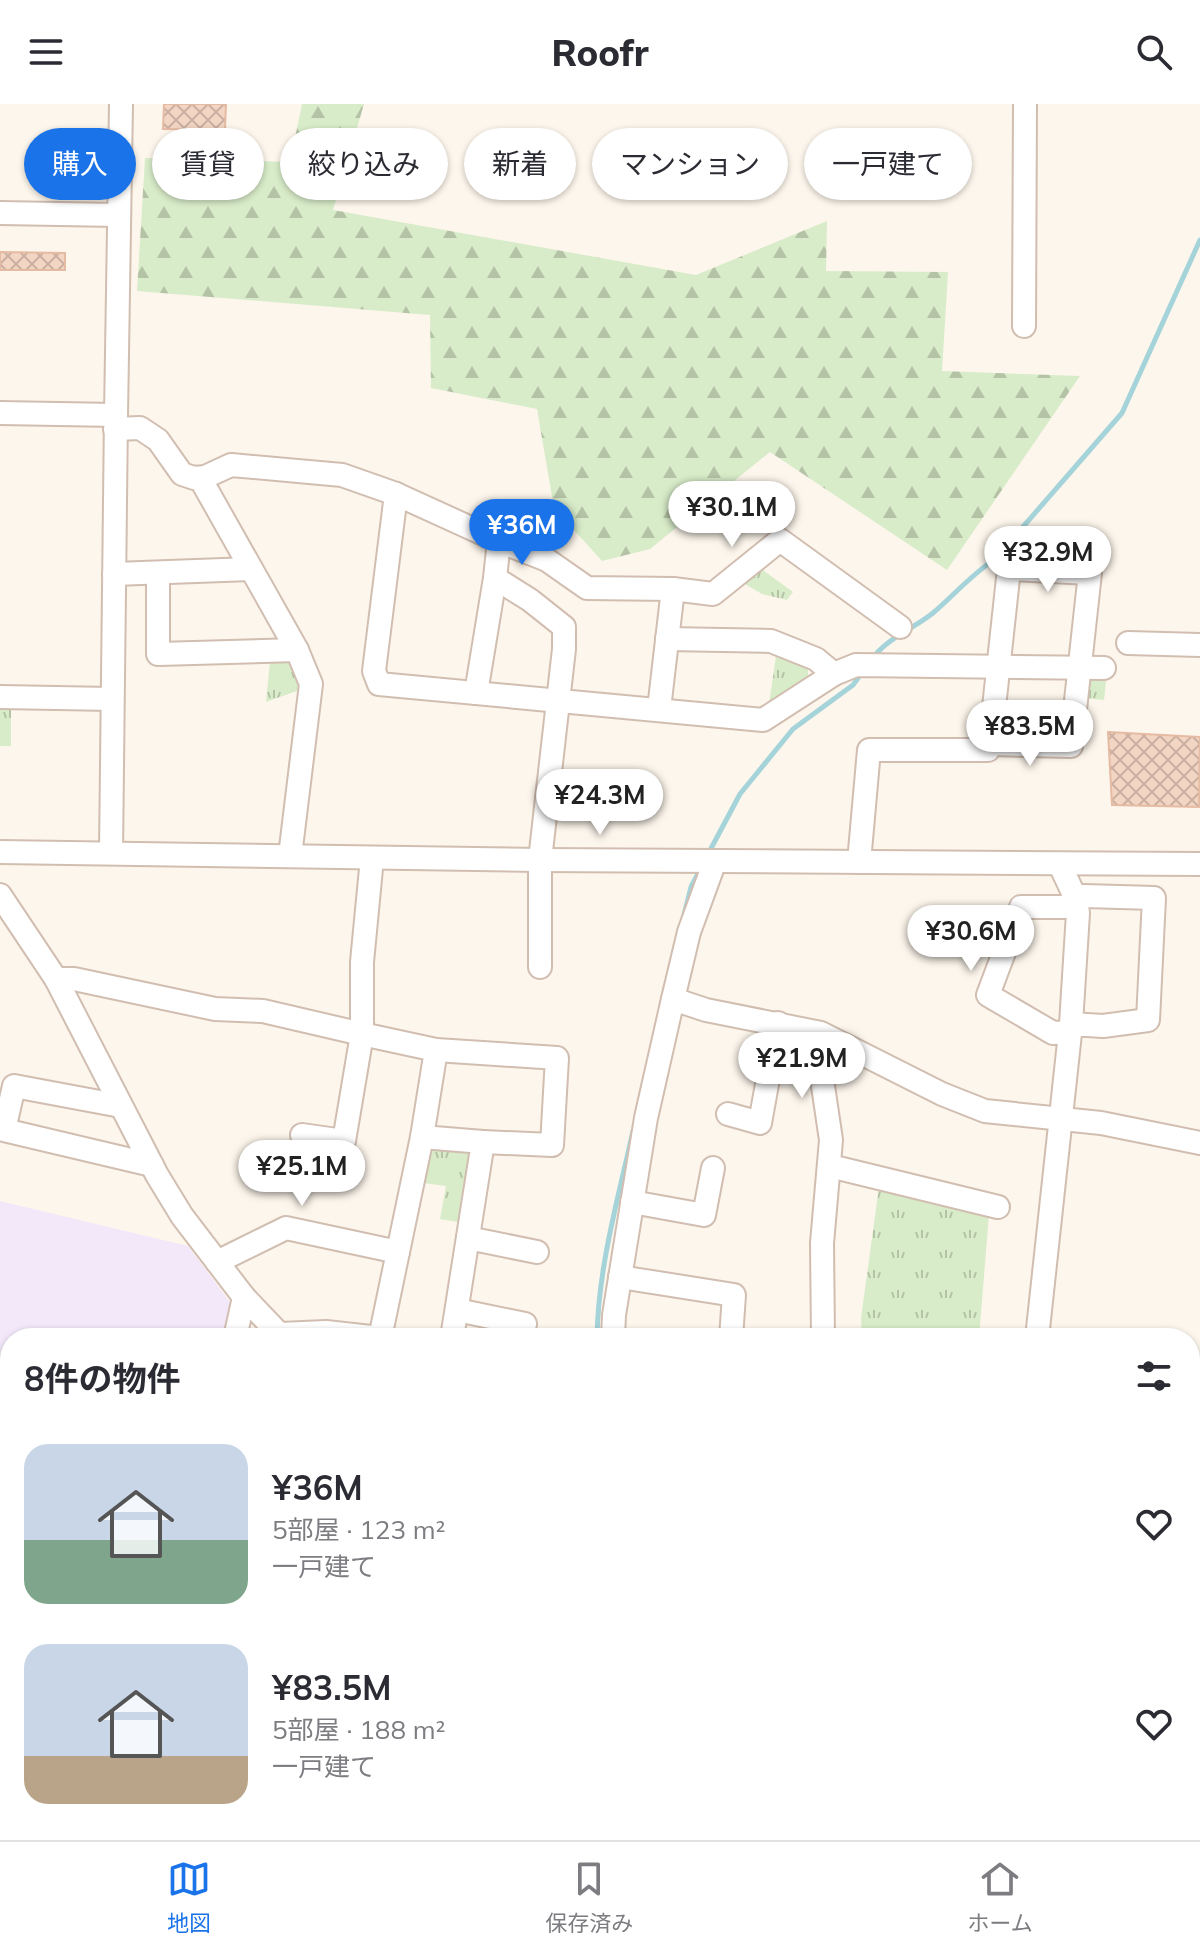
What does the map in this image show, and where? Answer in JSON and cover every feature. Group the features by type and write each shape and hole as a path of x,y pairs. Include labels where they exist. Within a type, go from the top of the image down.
{"street":[{"path":"111,853 121,104"},
{"path":"1024,326 1025,104"},
{"path":"0,213 118,215"},
{"path":"0,413 116,422 140,428 158,440 182,474 200,478 231,465 342,475 396,494 547,560 587,588 673,589 713,594 780,540 900,627"},
{"path":"200,478 297,650 311,684 290,856"},
{"path":"396,494 374,671 379,684 763,720 834,674 856,665 1104,668"},
{"path":"476,693 499,541"},
{"path":"114,574 251,569"},
{"path":"859,862 869,750 988,750 1009,569 1090,573 1071,746 990,744"},
{"path":"158,573 158,654 297,650"},
{"path":"495,578 564,627 540,860 540,967"},
{"path":"659,709 673,589"},
{"path":"667,639 771,641 816,659 834,674"},
{"path":"1128,643 1200,645"},
{"path":"0,697 112,699"},
{"path":"0,852 540,860 1200,864"},
{"path":"302,1135 344,1141 362,1034 362,962 372,858"},
{"path":"614,1328 646,1118 689,932 715,861"},
{"path":"1038,1328 1071,1028 1078,913 1076,899 1060,865"},
{"path":"0,895 56,979 152,1165 182,1216 244,1297 274,1328"},
{"path":"1084,896 1154,898 1148,1020 1071,1028 1053,1033 988,995 1021,907 1064,907 1076,899 1084,896"},
{"path":"56,979 74,979 215,1009 263,1011 436,1050 557,1058 552,1145 422,1137"},
{"path":"673,999 706,1010 815,1032 942,1094 985,1111 1062,1117 1200,1143"},
{"path":"728,1114 760,1123 778,1023"},
{"path":"815,1032 831,1140 822,1243 823,1328"},
{"path":"382,1328 422,1137 436,1050"},
{"path":"121,1106 14,1086 4,1130 152,1165"},
{"path":"454,1328 483,1142"},
{"path":"830,1166 998,1207"},
{"path":"632,1202 704,1215 713,1168"},
{"path":"217,1262 286,1228 398,1252"},
{"path":"468,1238 537,1252"},
{"path":"620,1277 734,1295 732,1328"},
{"path":"237,1328 244,1297"},
{"path":"457,1310 525,1324"}],"shaded area":[{"path":"0,1201 188,1246 236,1310 232,1328 0,1328"}],"green space":[{"path":"302,104 364,104 357,128 297,128"},
{"path":"145,158 152,158 152,200 264,200 264,161 280,162 280,200 336,200 333,210 696,275 827,221 826,271 948,272 942,371 1080,376 947,570 770,452 650,549 602,561 554,508 537,409 431,388 430,315 137,291"},
{"path":"760,568 793,592 787,600 762,594 743,583"},
{"path":"776,656 799,662 808,670 808,680 768,711"},
{"path":"270,661 297,661 308,687 266,702"},
{"path":"1084,672 1107,672 1104,700 1081,698"},
{"path":"0,707 11,707 11,746 0,746"},
{"path":"430,1146 475,1153 464,1223 440,1219 446,1186 424,1183"},
{"path":"879,1187 989,1214 980,1328 862,1328"}],"building":[{"path":"164,104 226,104 225,128 163,128"},
{"path":"0,252 65,253 65,270 0,270"},
{"path":"1108,732 1200,737 1199,807 1112,805"}],"waterway":[{"path":"872,659 893,639 933,613 995,559 1122,413 1200,240"},
{"path":"707,856 740,794 793,729 853,685 861,674"},
{"path":"684,915 691,887 701,868"},
{"path":"597,1328 605,1260 633,1131"}]}
